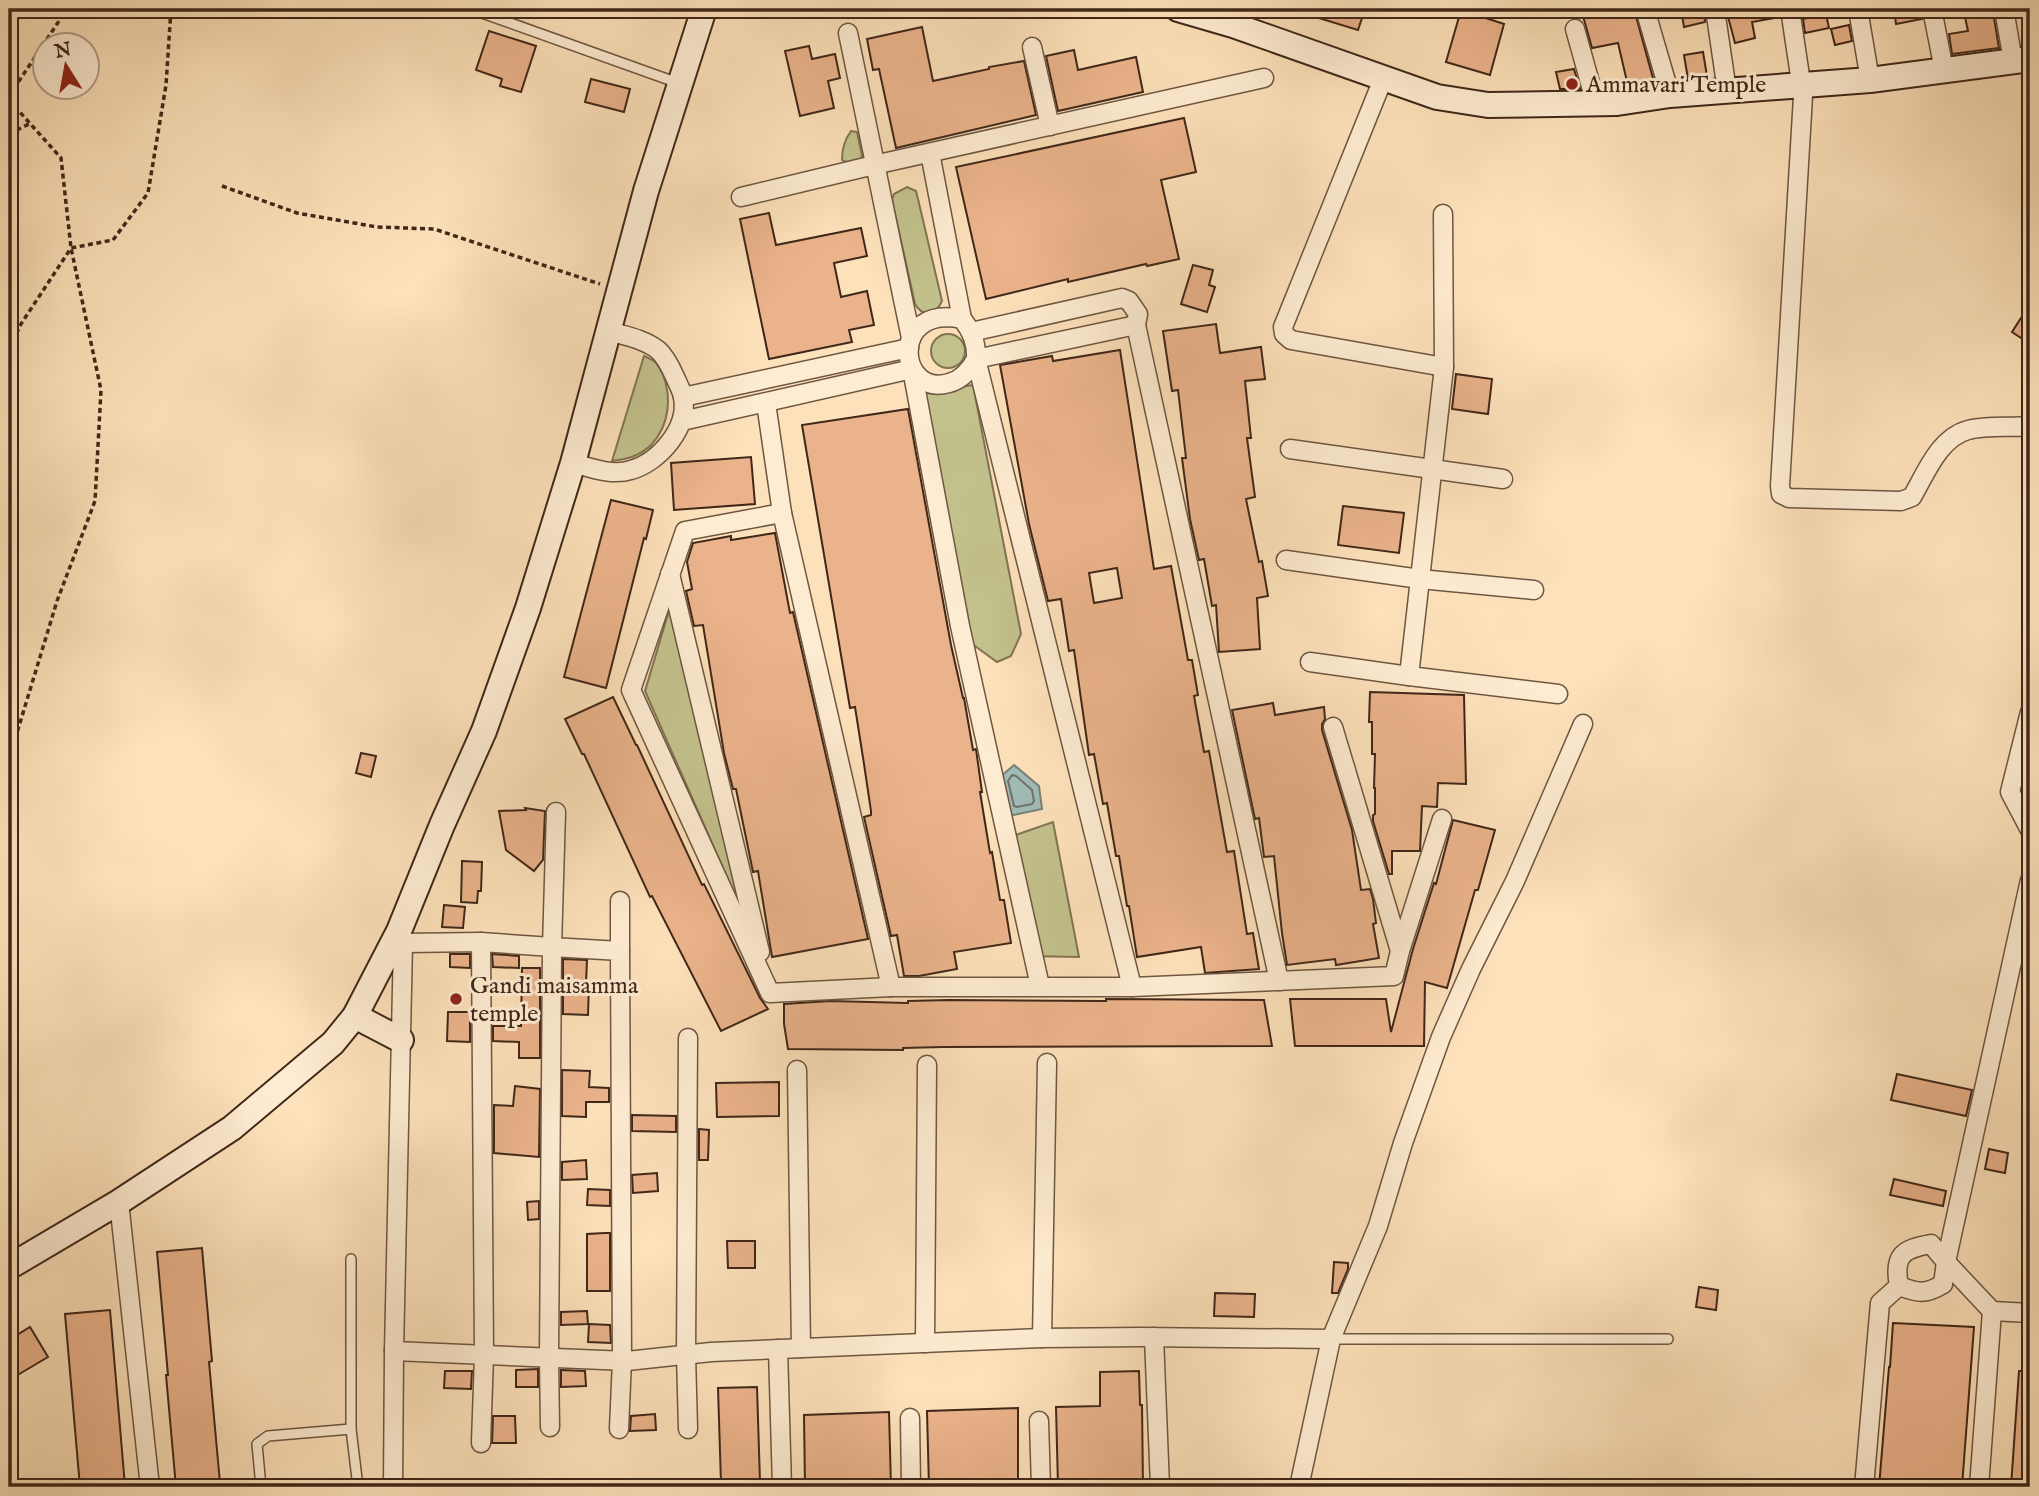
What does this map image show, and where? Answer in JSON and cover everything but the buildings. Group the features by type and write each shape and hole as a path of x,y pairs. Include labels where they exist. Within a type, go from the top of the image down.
{"main road":[{"path":"9,1267 119,1202 232,1128 333,1043 355,1016 401,937 442,825 484,731 528,608 573,463 646,191 704,9"},
{"path":"1178,9 1233,25 1437,97 1488,105 1617,103 1670,96 1870,80 2021,60"},
{"path":"355,1016 401,1040"}],"street":[{"path":"1645,9 1670,96"},
{"path":"1715,9 1727,91"},
{"path":"1790,9 1802,85 1781,494 1789,498 1901,501 1912,497 1937,453 1960,433 1974,429 2030,426"},
{"path":"1858,9 1870,80"},
{"path":"1932,9 1944,70"},
{"path":"2004,9 2021,60"},
{"path":"1575,29 1596,104"},
{"path":"848,33 910,343 912,369 960,626 1040,986"},
{"path":"1032,47 1050,126"},
{"path":"741,197 1264,78"},
{"path":"1383,79 1283,327 1284,334 1291,340 1444,367"},
{"path":"930,153 967,325 976,346 976,359 1132,987"},
{"path":"1409,676 1444,367 1443,214"},
{"path":"910,343 915,328 924,322 945,317 967,325 1122,298 1129,301 1138,314 1136,325 1279,981"},
{"path":"976,359 1136,325"},
{"path":"573,463 610,472 631,470 652,459 669,443 678,432 682,421 683,397 671,368 660,351 640,340 608,331"},
{"path":"683,397 910,343"},
{"path":"912,369 919,379 940,385 952,383 962,376 971,369 976,359"},
{"path":"682,421 912,369"},
{"path":"766,403 782,513 891,987"},
{"path":"1290,449 1503,479"},
{"path":"770,993 631,690 685,531 782,513"},
{"path":"1286,560 1420,579 1534,590"},
{"path":"670,574 770,993"},
{"path":"1310,662 1558,694"},
{"path":"2030,712 2010,792 2030,831"},
{"path":"1298,1487 1331,1339 1378,1226 1403,1143 1441,1037 1515,881 1583,723"},
{"path":"1333,727 1400,951"},
{"path":"550,1427 552,947 556,812"},
{"path":"770,993 891,987 1132,987 1394,976 1442,819"},
{"path":"1899,1286 1917,1292 1931,1291 1943,1284 2030,880"},
{"path":"620,901 620,1429"},
{"path":"394,1486 401,937 620,951"},
{"path":"481,942 484,1355 481,1444"},
{"path":"688,1038 688,1429"},
{"path":"1042,1338 1047,1063"},
{"path":"925,1343 927,1065"},
{"path":"797,1070 801,1348"},
{"path":"119,1202 150,1487"},
{"path":"1899,1286 1896,1270 1900,1256 1912,1248 1931,1244 1992,1311 2030,1313"},
{"path":"1864,1487 1880,1303 1899,1286"},
{"path":"1979,1487 1992,1311"},
{"path":"1154,1337 1160,1487"},
{"path":"394,1352 622,1360 778,1349 1042,1338 1331,1339"},
{"path":"778,1349 782,1487"},
{"path":"910,1418 911,1487"},
{"path":"1039,1421 1041,1487"}],"lane":[{"path":"471,9 680,84"},
{"path":"351,1259 351,1429 358,1487 539,1487"},
{"path":"1331,1339 1668,1339"},
{"path":"261,1487 257,1444 268,1436 351,1429"}],"path":[{"path":"9,759 57,601 95,501 101,390 72,248 61,158 9,98 67,9"},
{"path":"9,349 22,324 72,248 114,240 148,193 166,85 171,9"},
{"path":"9,134 30,124"},
{"path":"222,186 297,213 377,228 434,229 619,291"}],"shaded area":[{"path":"851,131 857,132 862,155 861,159 846,162 842,160 843,152"},
{"path":"907,187 916,191 942,301 929,313 925,313 915,304 892,200 894,194"},
{"path":"948,334 960,339 965,351 960,363 948,368 936,363 931,351 936,339"},
{"path":"644,356 655,362 666,384 668,402 665,420 658,437 647,448 634,456 612,461"},
{"path":"973,385 1021,634 1011,656 997,662 968,641 923,393"},
{"path":"676,613 747,907 738,902 645,691 668,614"},
{"path":"1053,822 1079,957 1026,956 1007,838"}],"water":[{"path":"1014,765 1039,786 1042,809 1009,816 1000,777"}],"place":[{"name":"Ammavari Temple","path":"1572,84"},
{"name":"Gandi maisamma temple","path":"456,999"}]}
